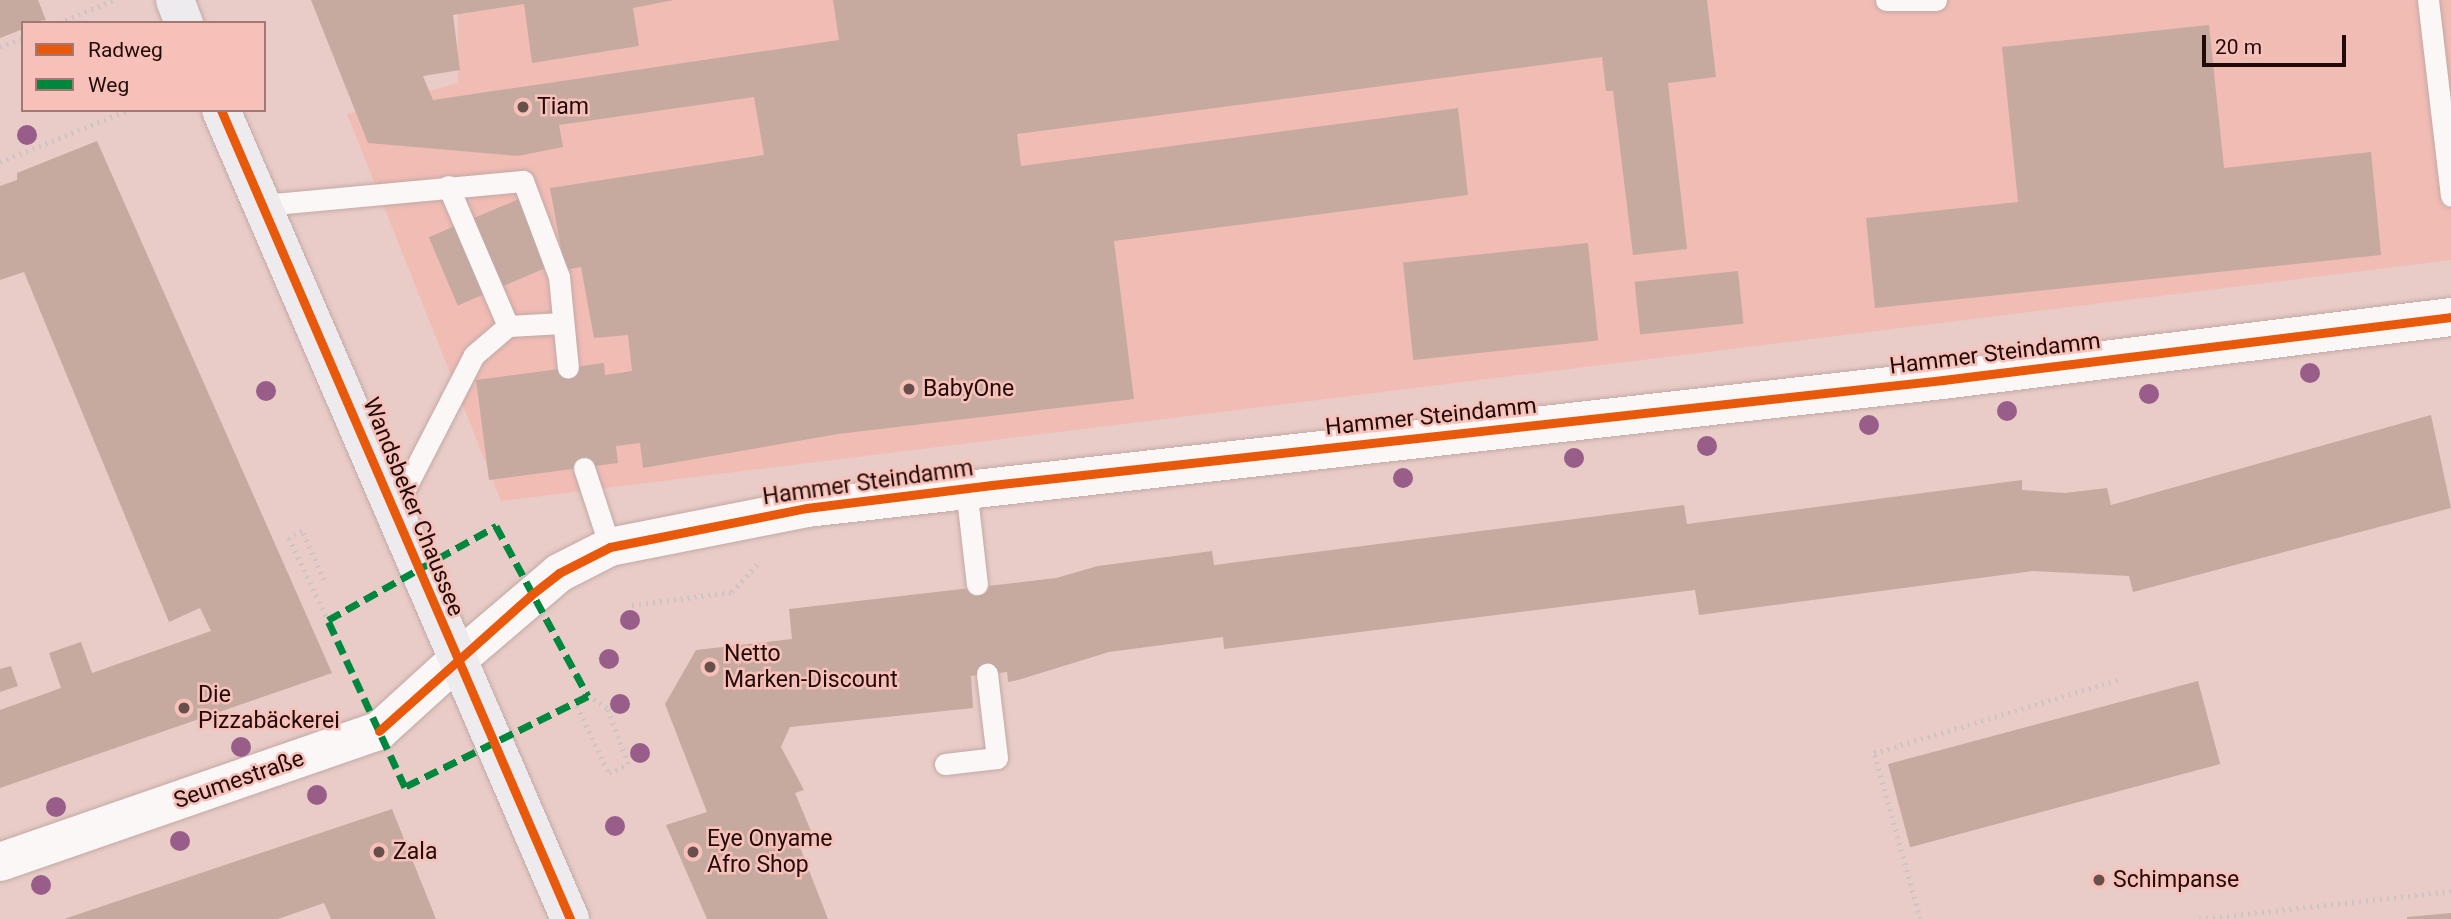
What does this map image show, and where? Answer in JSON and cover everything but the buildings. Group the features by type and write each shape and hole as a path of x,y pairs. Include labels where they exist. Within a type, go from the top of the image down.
{"main road":[{"path":"174,0 183,21"},
{"name":"Wandsbeker Chaussee","path":"222,112 394,510 456,661 570,919"}],"street":[{"name":"Hammer Steindamm","path":"456,661 559,573 610,547 807,508 1943,380 2451,317"},
{"name":"Seumestraße","path":"0,862 379,730 456,661"}],"lane":[{"path":"1886,0 1936,0"},
{"path":"2428,0 2451,196"},
{"path":"263,205 523,181 559,277 568,368"},
{"path":"448,186 508,327"},
{"path":"394,510 474,355 508,327 562,323"},
{"path":"584,468 610,547"},
{"path":"966,488 977,584"},
{"path":"945,764 997,758 987,674"}],"path":[{"path":"64,21 113,0"},
{"path":"0,47 21,39"},
{"path":"0,162 124,112"},
{"path":"324,580 302,531 289,538 328,620"},
{"path":"632,606 732,592"},
{"path":"1920,919 1874,753 2120,679"},
{"path":"578,706 608,773 628,764 607,708 588,696"},
{"path":"2199,919 2451,891"}],"shaded area":[{"path":"458,0 2451,0 2451,260 501,501 347,114 458,83"}],"marked path":[{"path":"496,526 588,696 405,787 328,620 496,526"}],"cycle path":[{"path":"222,112 570,919"},
{"path":"379,731 531,595 559,573 610,547 807,508 992,485 1943,380 2451,317"}],"place":[{"name":"Tiam","path":"523,107"},
{"name":"BabyOne","path":"909,389"},
{"name":"Netto Marken-Discount","path":"710,667"},
{"name":"Die Pizzabäckerei","path":"184,708"},
{"name":"Zala","path":"379,852"},
{"name":"Eye Onyame Afro Shop","path":"693,852"},
{"name":"Schimpanse","path":"2099,880"}]}
